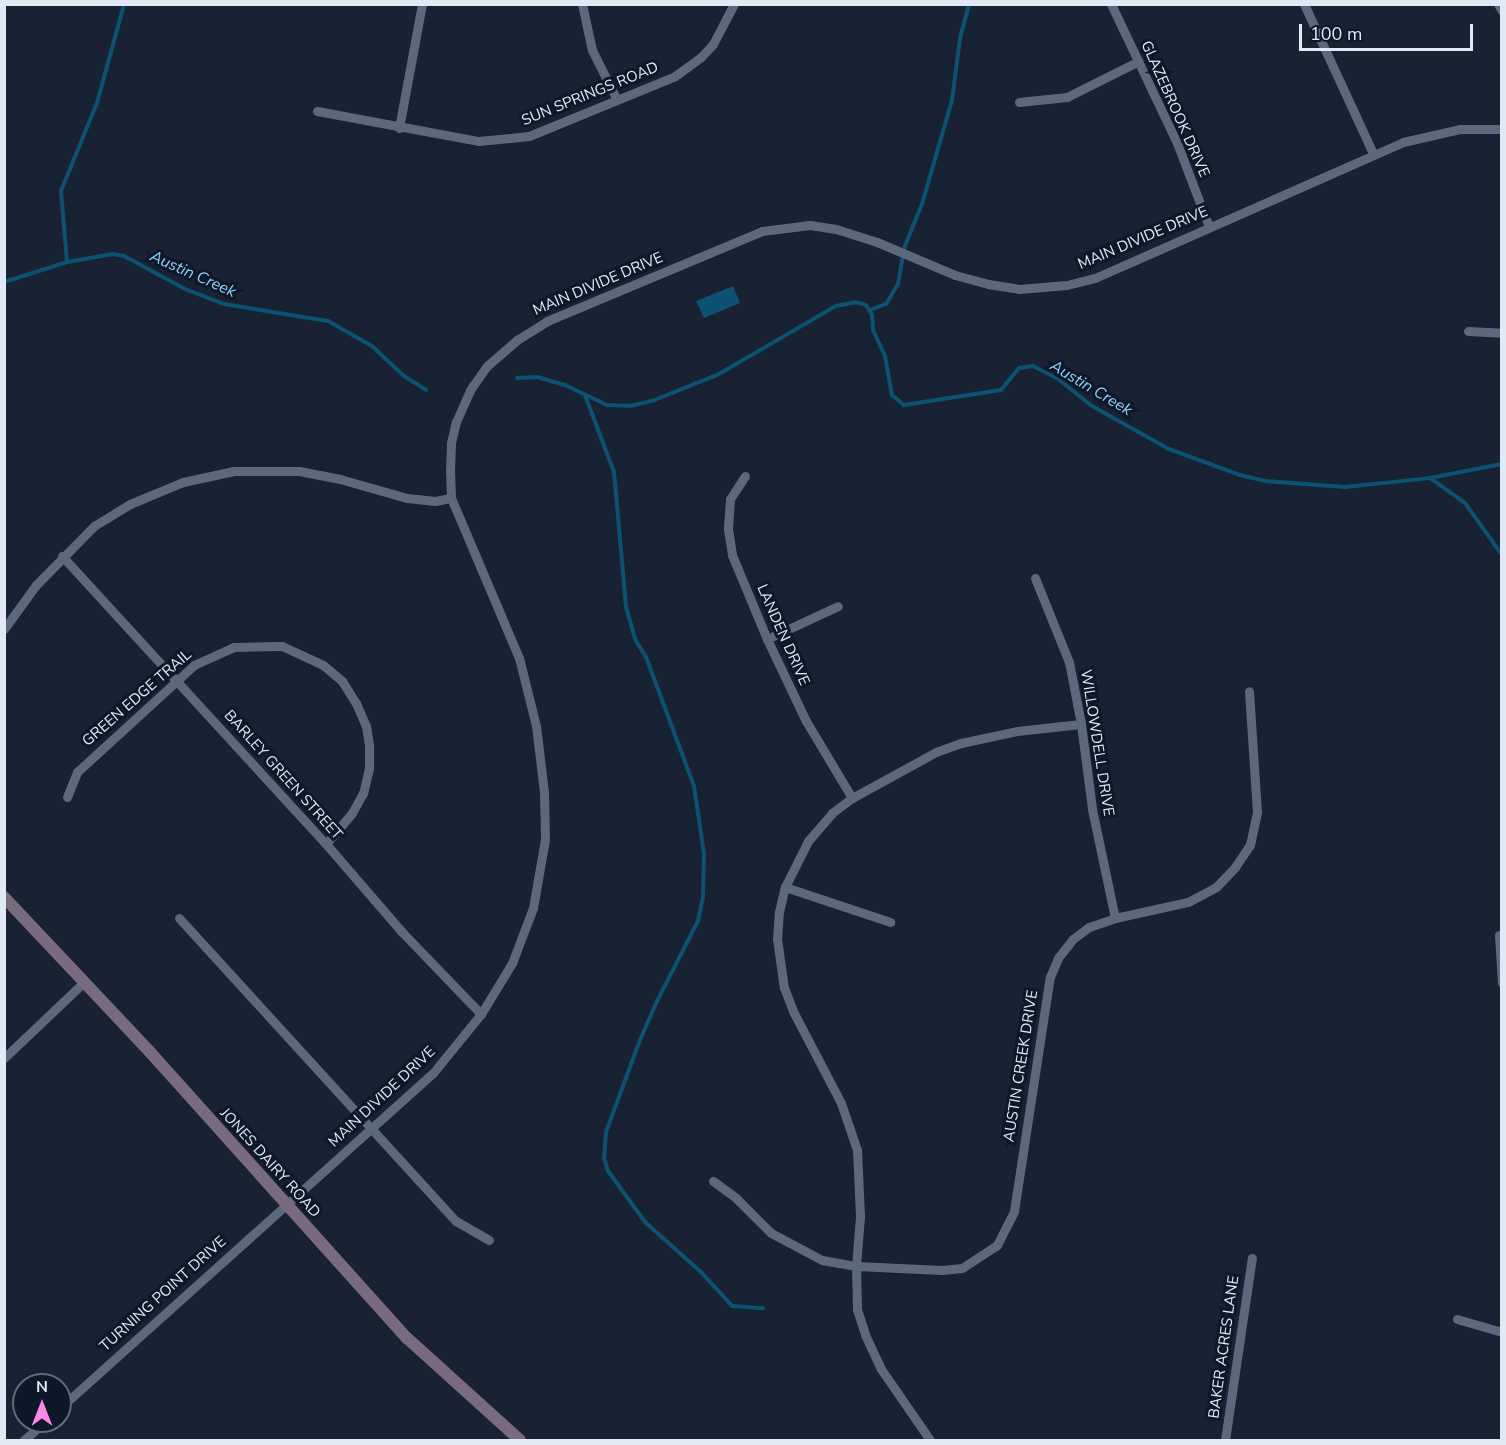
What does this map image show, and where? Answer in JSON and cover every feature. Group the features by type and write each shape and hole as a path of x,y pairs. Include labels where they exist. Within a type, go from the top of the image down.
{"street":[{"path":"399,128 422,4"},
{"path":"582,4 592,50 616,98"},
{"name":"SUN SPRINGS ROAD","path":"316,111 479,141 528,136 616,98 675,76 701,57 724,28 734,4"},
{"name":"GLAZEBROOK DRIVE","path":"1111,4 1177,143 1209,227"},
{"path":"1304,4 1373,153"},
{"path":"1498,4 1502,11"},
{"path":"1019,102 1067,97 1139,61"},
{"name":"MAIN DIVIDE DRIVE","path":"286,1202 433,1073 482,1014 512,963 533,908 545,839 544,792 536,726 526,679 451,498 451,443 470,390 487,366 517,340 555,317 750,236 785,227 810,225 836,229 877,242 955,275 1019,289 1067,285 1095,278 1373,153 1403,142 1460,129 1502,129"},
{"path":"1467,331 1502,333"},
{"path":"4,629 36,585 94,526 130,504 183,482 234,471 299,471 340,479 406,498 435,501 451,498"},
{"name":"LANDEN DRIVE","path":"745,476 730,499 728,529 730,547 767,639 806,721 852,798"},
{"name":"BARLEY GREEN STREET","path":"62,556 326,844 402,932 482,1014"},
{"name":"WILLOWDELL DRIVE","path":"1035,578 1069,662 1081,724 1092,809 1115,918"},
{"path":"767,639 838,606"},
{"name":"GREEN EDGE TRAIL","path":"67,797 77,772 194,665 211,655 234,647 282,646 322,665 342,681 356,703 366,726 369,768 363,793 352,813 326,844"},
{"name":"AUSTIN CREEK DRIVE","path":"713,1181 736,1198 771,1233 822,1260 856,1266 942,1270 962,1268 997,1245 1014,1211 1050,977 1058,958 1073,939 1089,927 1115,918 1188,902 1215,886 1235,867 1250,845 1257,812 1250,691"},
{"path":"930,1440 881,1370 857,1309 856,1266 860,1216 856,1150 841,1103 793,1011 784,988 777,939 784,887 808,841 832,813 852,798 936,752 961,743 1017,731 1081,724"},
{"path":"784,887 890,922"},
{"name":"JONES DAIRY ROAD","path":"4,897 286,1202 407,1338 520,1440"},
{"path":"179,918 456,1221 489,1240"},
{"path":"1499,935 1502,983"},
{"path":"4,1058 84,982"},
{"name":"TURNING POINT DRIVE","path":"72,1397 286,1202"},
{"name":"BAKER ACRES LANE","path":"1225,1440 1252,1258"},
{"path":"1458,1319 1502,1332"}],"water":[{"path":"733,286 740,303 704,318 696,301"}],"waterway":[{"path":"67,262 61,191 97,103 124,4"},
{"path":"870,310 886,304 898,284 905,246 922,204 952,100 960,38 969,4"},
{"name":"Austin Creek","path":"4,282 67,262 113,254 124,256 185,289 224,304 328,321 372,346 404,376 426,390"},
{"name":"Austin Creek","path":"517,378 537,377 565,385 607,405 630,406 652,401 719,374 836,306 856,302 866,305 872,315 873,330 885,356 892,395 904,405 1001,390 1019,368 1033,366 1058,379 1092,406 1169,449 1240,475 1265,481 1345,487 1430,478 1502,464"},
{"path":"585,395 614,472 626,607 636,641 646,657 694,786 704,854 703,897 698,921 640,1040 606,1132 604,1158 608,1171 645,1222 701,1272 732,1306 763,1308"},
{"path":"1430,478 1465,503 1502,555"}]}
